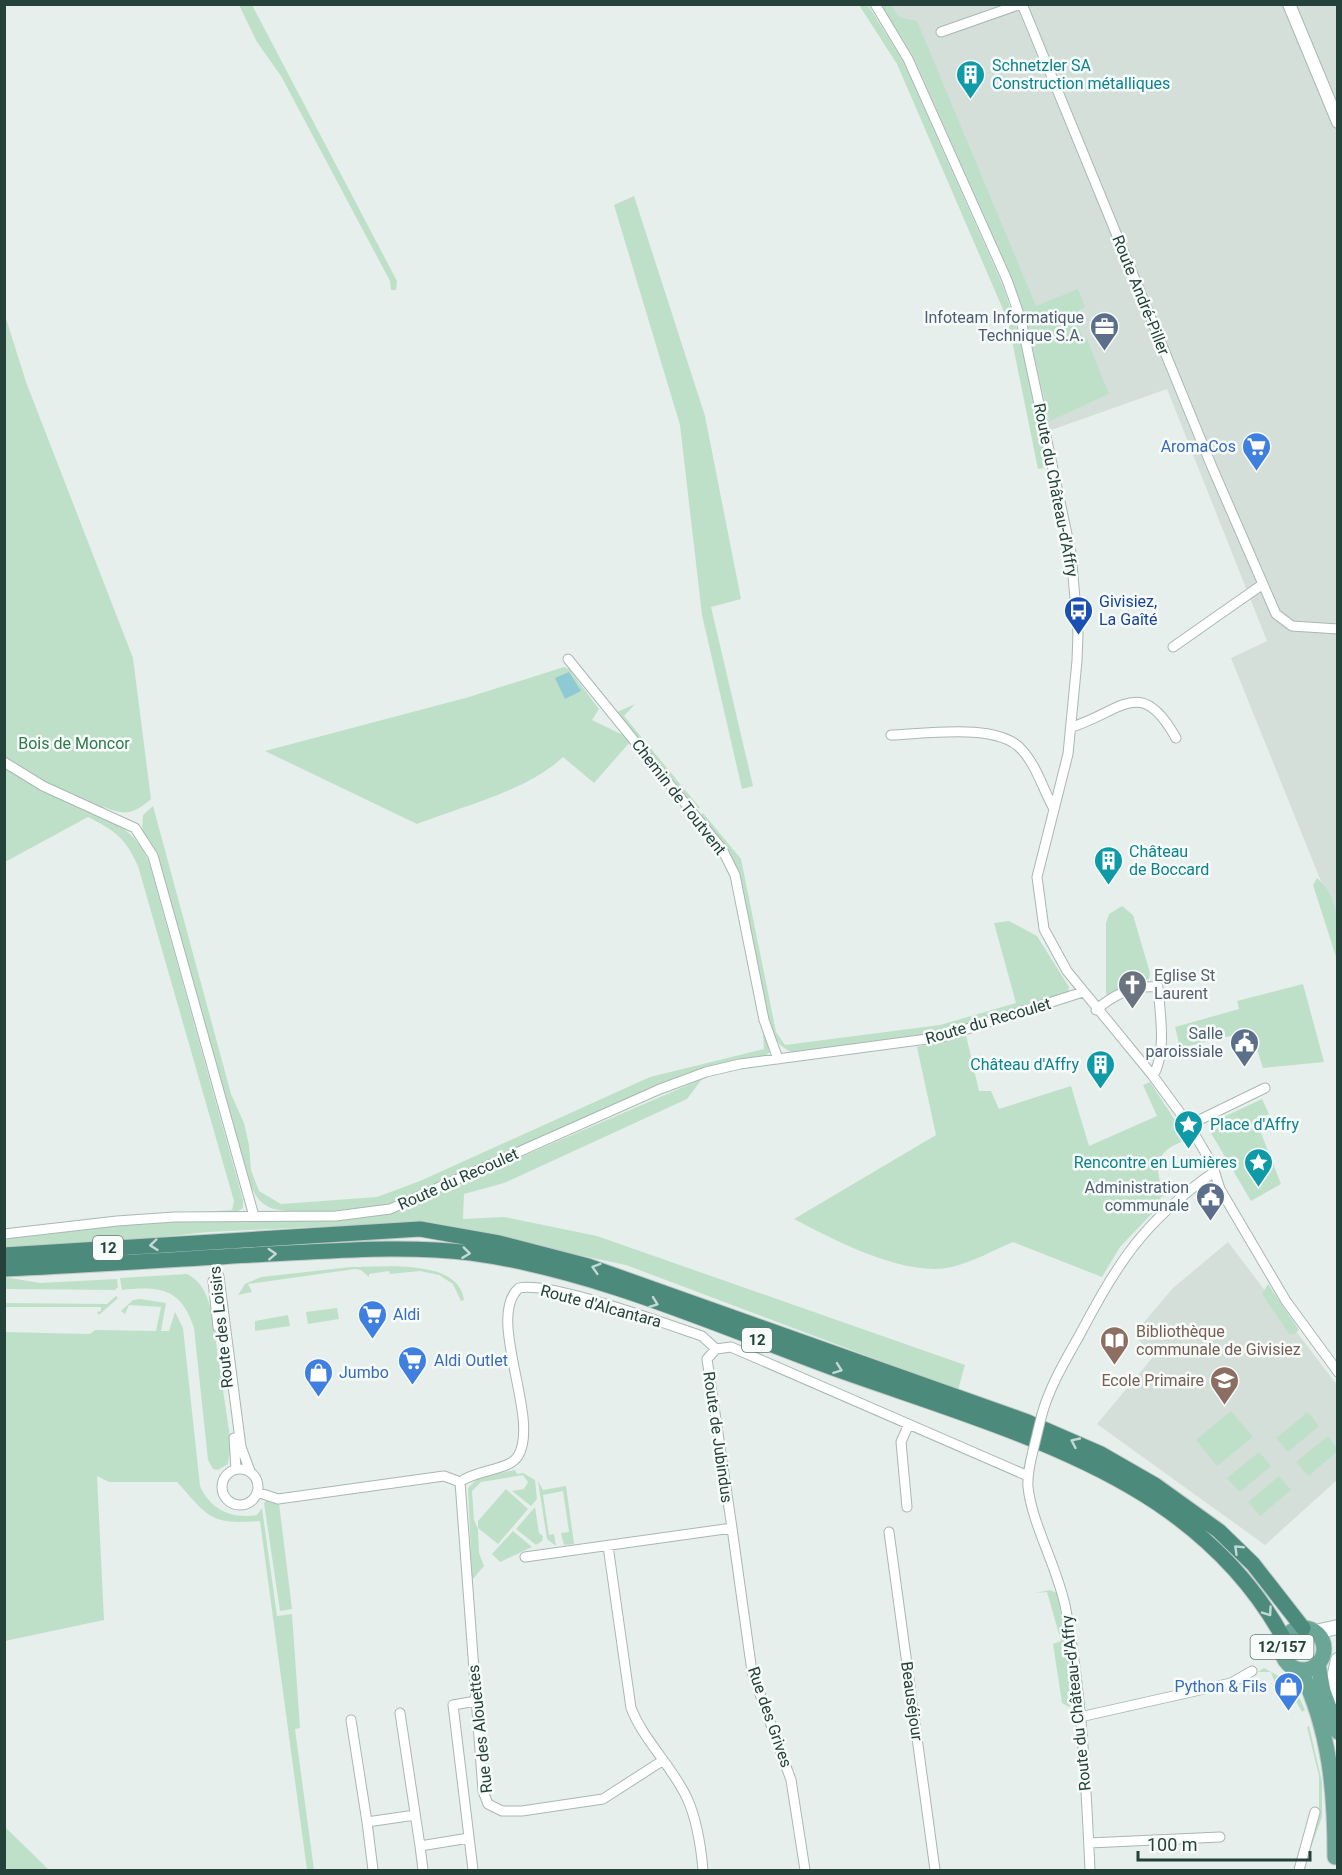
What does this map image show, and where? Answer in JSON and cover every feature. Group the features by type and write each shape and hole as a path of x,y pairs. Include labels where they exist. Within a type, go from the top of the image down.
{"highway":[{"name":"12","path":"4,1255 212,1240 420,1229 541,1253 676,1296 1025,1421 1101,1454 1155,1485 1219,1531 1253,1564 1309,1630"},
{"path":"212,1240 213,1257"},
{"name":"12","path":"4,1269 385,1249 445,1251 542,1267 626,1292 1010,1433 1062,1453 1122,1482 1174,1515 1220,1555 1249,1587 1284,1640"}],"main road":[{"path":"1309,1630 1338,1627"},
{"name":"12/157","path":"1294,1630 1309,1630 1324,1647 1320,1663 1311,1669 1301,1671 1293,1668 1284,1658 1282,1648 1284,1640 1294,1630"},
{"path":"1338,1653 1320,1663 1323,1691 1338,1730"},
{"path":"1338,1660 1332,1687 1338,1730"},
{"name":"12/157","path":"1301,1671 1318,1708 1328,1748 1334,1801 1335,1856"}],"street":[{"name":"Route du Château-d'Affry","path":"875,4 908,59 1007,280 1021,320 1071,554 1078,633 1072,727 1039,862 1037,892 1044,929 1056,955 1096,1010 1153,1076"},
{"path":"941,32 1022,4"},
{"name":"Route André-Piller","path":"1022,4 1220,487 1276,614 1292,626 1338,629"},
{"path":"1289,4 1338,122"},
{"path":"1173,647 1263,584"},
{"name":"Chemin de Toutvent","path":"568,659 722,849 735,875 764,1020 778,1059"},
{"path":"1072,727 1095,719 1125,702 1135,701 1152,705 1166,720 1176,738"},
{"path":"891,735 978,732 1004,738 1022,749 1053,807"},
{"path":"4,762 43,786 129,824 144,838 153,856 254,1216"},
{"path":"1096,1010 1115,996 1139,987 1158,987 1161,1035 1157,1068 1153,1076 1189,1125 1214,1172 1220,1189 1286,1301 1338,1372"},
{"name":"Route du Recoulet","path":"4,1234 107,1222 254,1216 336,1216 390,1209 660,1089 705,1072 778,1059 942,1037 1083,992"},
{"path":"1189,1125 1265,1088"},
{"name":"Route du Château-d'Affry","path":"1090,1870 1080,1717 1066,1607 1030,1500 1028,1476 1042,1414 1060,1371 1107,1283 1127,1252 1175,1201 1214,1172"},
{"name":"Route des Loisirs","path":"213,1257 219,1277 241,1447 257,1482 257,1492 245,1504 229,1500 222,1485 229,1472 236,1469 235,1443 216,1311 213,1257"},
{"name":"Route d'Alcantara","path":"460,1482 474,1473 506,1465 517,1458 522,1444 523,1430 507,1317 508,1305 519,1288 550,1291 588,1300 702,1336 716,1349"},
{"name":"Route de Jubindus","path":"732,1528 707,1359 716,1349 731,1347 908,1426 1028,1476"},
{"path":"908,1426 900,1442 908,1507"},
{"path":"236,1469 250,1471"},
{"path":"257,1492 278,1499 444,1476 460,1482"},
{"name":"Rue des Alouettes","path":"460,1482 483,1791 488,1804 502,1811 522,1811 603,1799 662,1761"},
{"path":"525,1557 732,1528"},
{"name":"Rue des Grives","path":"732,1528 752,1672 791,1780 805,1870"},
{"name":"Beauséjour","path":"889,1532 935,1870"},
{"path":"608,1546 631,1708 637,1725 688,1799 703,1870"},
{"path":"1080,1717 1231,1683 1252,1671"},
{"path":"473,1870 453,1705 476,1701"},
{"path":"400,1713 423,1870"},
{"path":"351,1720 373,1870"},
{"path":"1299,1870 1315,1812"},
{"path":"367,1822 415,1815"},
{"path":"1089,1844 1220,1837"},
{"path":"420,1846 469,1838"}],"shaded area":[{"path":"882,5 1337,5 1337,921 1231,658 1267,641 1167,389 1043,433 1026,317"},
{"name":"Ecole Primaire","path":"1228,1242 1337,1385 1337,1480 1265,1545 1097,1424 1153,1357 1134,1334 1173,1288"}],"green space":[{"path":"239,5 252,5 397,281 396,290 391,290 390,281 281,76 257,42"},
{"path":"859,5 868,5 903,61 1003,286 1022,345 1049,467 1038,469 1008,321 897,64"},
{"path":"881,5 891,5 899,17 917,21 1036,306 1078,289 1085,307 1073,313 1083,338 1086,337 1109,394 1050,421 1025,317 1012,278 913,55"},
{"path":"634,196 705,416 741,599 711,607 753,786 742,789 702,615 680,425 614,205"},
{"name":"Bois de Moncor","path":"4,312 26,382 133,658 151,799 129,812 118,812 104,807 100,814 129,834 140,846 149,862 243,1200 243,1208 233,1214 173,1214 232,1210 234,1201 138,866 124,841 105,826 88,817 5,862"},
{"path":"564,667 569,669 599,709 592,720 625,736 630,742 594,783 563,757 548,769 513,788 417,824 265,751 469,697"},
{"path":"635,704 624,716 700,808 693,808 615,713"},
{"path":"153,806 231,1094 244,1123 251,1170 259,1191 281,1204 377,1197 420,1181 650,1077 764,1049 762,1019 770,1052 765,1056 705,1068 656,1086 423,1192 387,1204 326,1211 277,1210 267,1206 259,1199 250,1184 156,855 142,830 143,815"},
{"path":"703,813 741,859 776,1032 785,1045 940,1025 1016,1003 994,923 1009,921 1037,936 1069,987 1068,992 956,1028 917,1037 792,1052 782,1046 771,1030 738,875 700,817"},
{"path":"1317,878 1331,896 1335,906 1338,926 1337,960 1313,885"},
{"path":"1122,906 1133,915 1150,973 1149,979 1110,996 1106,994 1106,923 1109,914"},
{"path":"1303,984 1324,1062 1263,1068 1251,1031 1180,1048 1175,1027 1239,1009 1237,1001"},
{"path":"966,1035 979,1091 991,1091 999,1109 1071,1086 1089,1146 1157,1116 1143,1085 1150,1082 1188,1140 1168,1149 1160,1159 1158,1172 1160,1181 1157,1184 1165,1194 1160,1198 1163,1202 1120,1247 1102,1277 1013,1242 960,1265 934,1269 914,1267 871,1255 794,1219 936,1135 917,1047"},
{"path":"702,1079 687,1099 504,1183 464,1194 463,1219 504,1217 597,1236 965,1365 958,1390 626,1265 424,1222 208,1232 106,1243 5,1249 5,1237 174,1220 336,1221 391,1213"},
{"path":"1262,1099 1269,1114 1256,1120 1281,1184 1251,1201 1211,1133 1218,1128 1215,1121"},
{"path":"399,1266 434,1271 449,1277 459,1287 464,1300 461,1301 453,1284 439,1275 420,1271 390,1274 389,1271 369,1274 369,1277 361,1270 355,1269 248,1284 252,1292 238,1295 245,1284 261,1277 351,1267"},
{"path":"187,1274 203,1289 211,1309 231,1444 228,1464 218,1470 213,1469 208,1460 194,1328 189,1315 176,1297 167,1292 147,1289 122,1290 120,1278"},
{"path":"4,1277 40,1283 117,1279 118,1287 115,1290 5,1289"},
{"path":"1268,1284 1299,1330 1294,1334 1289,1334 1262,1294"},
{"path":"116,1296 118,1298 99,1315 97,1312 101,1311 101,1307 5,1307 5,1303 107,1304"},
{"path":"133,1300 166,1303 161,1331 169,1331 175,1312 183,1328 200,1486 216,1507 230,1514 257,1515 262,1508 277,1616 292,1614 300,1728 295,1729 314,1870 307,1870 260,1521 230,1522 211,1516 177,1482 109,1482 97,1476 104,1620 5,1641 5,1332 90,1334 95,1330 156,1331 161,1307 129,1305 125,1314 121,1311"},
{"path":"337,1308 339,1319 308,1324 306,1312"},
{"path":"288,1315 290,1326 255,1331 255,1321"},
{"path":"1231,1411 1253,1437 1217,1466 1196,1440"},
{"path":"1308,1412 1319,1426 1288,1452 1276,1438"},
{"path":"1328,1436 1337,1448 1337,1452 1308,1476 1296,1462"},
{"path":"1259,1452 1271,1466 1240,1492 1227,1478"},
{"path":"515,1470 517,1474 523,1473 535,1480 537,1499 531,1506 512,1491 524,1489 528,1482 523,1475 481,1482 472,1491 479,1553 484,1566 472,1580 468,1488 478,1478"},
{"path":"1279,1476 1291,1490 1260,1516 1248,1502"},
{"path":"538,1481 543,1490 566,1486 574,1544 564,1545 561,1533 569,1532 563,1491 543,1495 549,1535 554,1534 556,1546 547,1539"},
{"path":"506,1489 528,1509 498,1544 478,1528 478,1521"},
{"path":"267,1500 279,1503 292,1609 280,1611 264,1503"},
{"path":"535,1507 539,1533 543,1536 542,1541 536,1545 516,1529"},
{"path":"513,1531 532,1547 500,1562 492,1554"},
{"path":"1050,1590 1057,1593 1066,1639 1073,1703 1069,1707 1062,1703 1053,1644 1061,1641 1047,1592 1035,1593"},
{"path":"1264,1668 1293,1684 1305,1710 1302,1712 1291,1692 1279,1694 1271,1672 1258,1672"},
{"path":"1309,1726 1322,1782 1322,1817 1303,1870 1319,1810 1319,1776 1307,1727"},
{"path":"4,1827 49,1870 8,1870 5,1867"}],"water":[{"path":"569,672 581,691 565,699 555,678"}],"place":[{"name":"Schnetzler SA Construction métalliques","path":"971,100"},
{"name":"Infoteam Informatique Technique S.A.","path":"1105,352"},
{"name":"AromaCos","path":"1257,472"},
{"name":"Givisiez, La Gaîté","path":"1078,636"},
{"name":"Château de Boccard","path":"1108,886"},
{"name":"Eglise St Laurent","path":"1133,1010"},
{"name":"Salle paroissiale","path":"1244,1068"},
{"name":"Château d'Affry","path":"1100,1090"},
{"name":"Place d'Affry","path":"1189,1150"},
{"name":"Rencontre en Lumières","path":"1258,1188"},
{"name":"Administration communale","path":"1210,1222"},
{"name":"Aldi","path":"372,1340"},
{"name":"Bibliothèque communale de Givisiez","path":"1115,1366"},
{"name":"Aldi Outlet","path":"413,1386"},
{"name":"Jumbo","path":"318,1398"},
{"name":"Ecole Primaire","path":"1225,1406"},
{"name":"Python & Fils","path":"1288,1712"}]}
